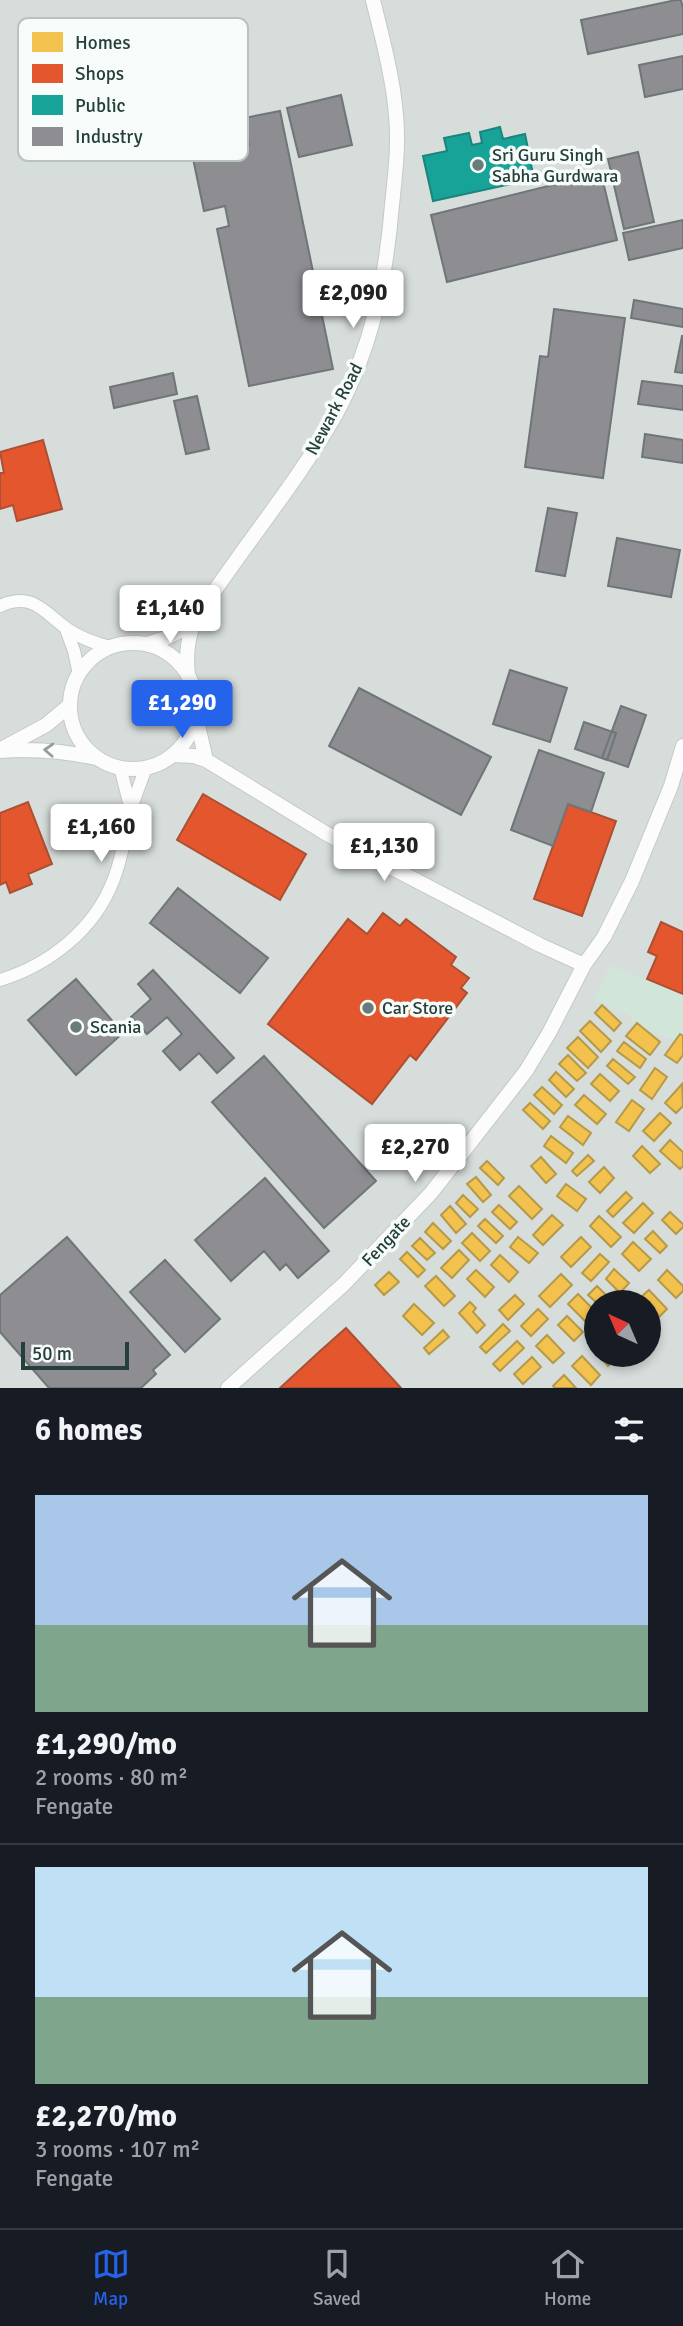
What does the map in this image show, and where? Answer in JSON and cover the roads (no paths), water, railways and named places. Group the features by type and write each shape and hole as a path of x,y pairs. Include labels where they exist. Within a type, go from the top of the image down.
{"street":[{"name":"Newark Road","path":"188,676 188,638 195,620 311,455 359,366 375,318 387,260 396,167 396,116 373,0"},
{"path":"0,606 8,602 23,601 51,614 66,629 87,641 110,647"},
{"name":"Newark Road","path":"146,644 172,636 195,620"},
{"path":"66,629 79,674"},
{"path":"98,758 86,748 77,735 70,705 72,689 79,674 92,658 110,647 128,643 146,644 163,650 178,661 193,687 199,734 206,760"},
{"path":"0,750 46,725 70,705"},
{"path":"0,750 26,748 62,751 98,758 120,768 146,767 160,763 184,743 192,729 196,712"},
{"name":"Fengate","path":"228,1388 344,1284 431,1193 526,1071 584,965 604,937 632,881 671,786 683,746"},
{"path":"172,755 206,760 327,834 540,945 584,965"},
{"path":"0,980 46,961 75,937 100,907 113,882 123,852 131,811 146,767"},
{"path":"120,768 131,811"}],"place":[{"name":"Sri Guru Singh Sabha Gurdwara","path":"478,165"},
{"name":"Car Store","path":"368,1008"},
{"name":"Scania","path":"76,1027"}]}
